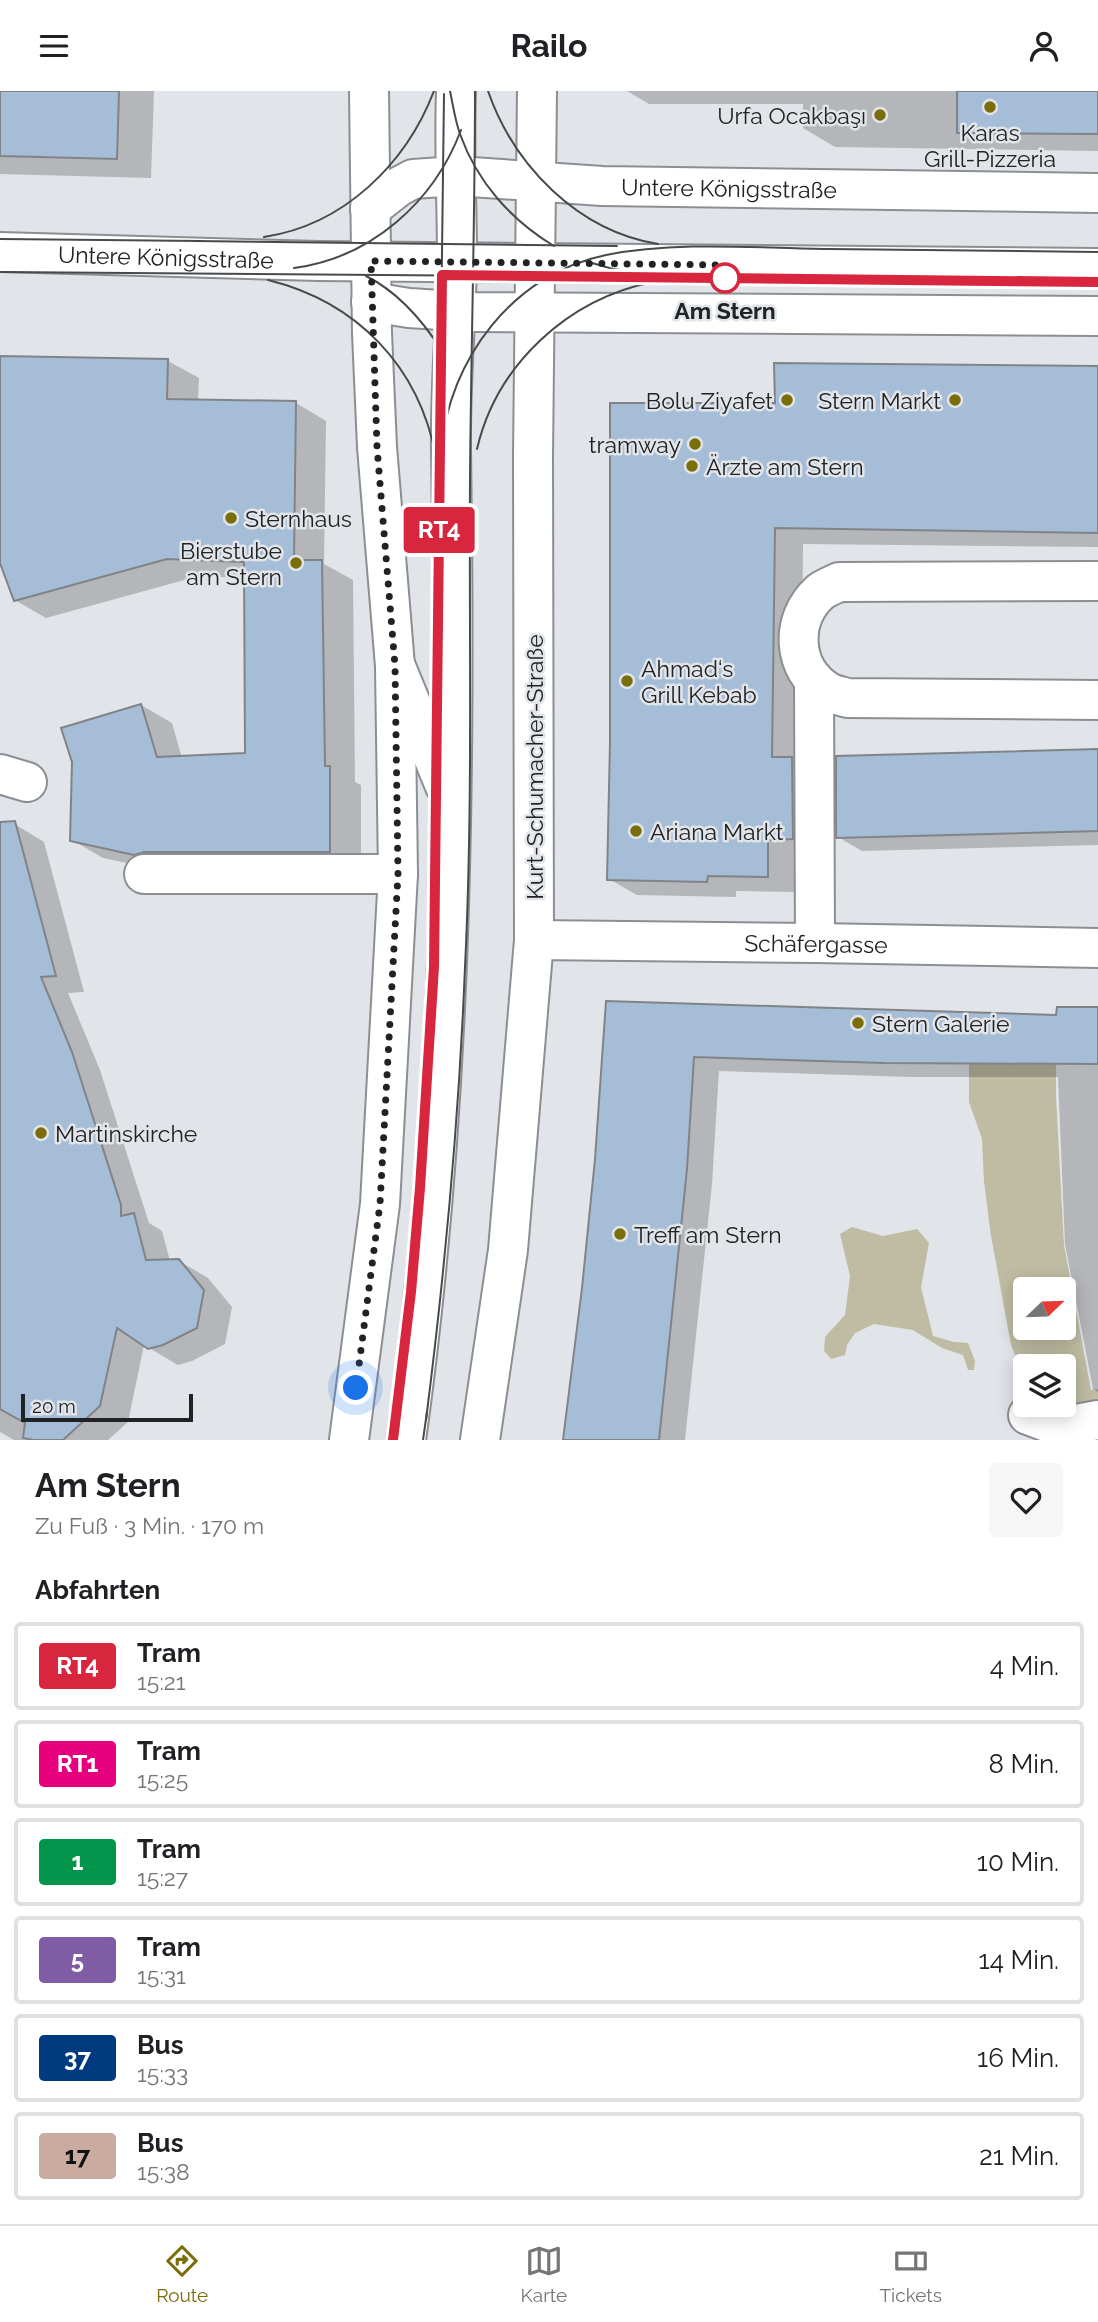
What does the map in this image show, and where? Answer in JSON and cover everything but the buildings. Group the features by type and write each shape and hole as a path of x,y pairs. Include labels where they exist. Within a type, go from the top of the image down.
{"main road":[{"path":"349,1440 380,1204 398,874 395,666 377,447 371,302 369,91"},
{"path":"406,1440 426,1279 441,1104 448,965 452,370 457,262 456,91"},
{"name":"Kurt-Schumacher-Straße","path":"480,1440 508,1250 534,940 534,262 537,91"},
{"name":"Untere Königsstraße","path":"370,209 398,187 414,179 457,176 535,182 701,188 1098,193"},
{"name":"Untere Königsstraße","path":"0,252 622,265 1098,268"},
{"path":"371,302 409,309 534,313 1098,316"},
{"path":"1098,581 839,582 821,591 808,606 799,624 797,644 802,663 814,680 829,692 848,698 1098,700"},
{"path":"395,666 451,801"},
{"path":"814,680 815,943"},
{"path":"144,874 398,874"},
{"name":"Schäfergasse","path":"534,940 1098,948"},
{"path":"1033,1417 1060,1427 1098,1420"}],"shaded area":[{"path":"969,1063 1056,1064 1064,1245 1070,1277 1013,1277 1013,1341 1076,1341 1076,1309 1091,1390 1098,1389 1098,1402 1076,1406 1076,1354 1015,1354 990,1230 982,1139 969,1102"},
{"path":"852,1227 883,1236 917,1229 929,1243 921,1287 933,1336 968,1343 975,1361 974,1370 968,1370 963,1355 942,1348 913,1330 874,1324 855,1333 847,1345 845,1355 831,1359 824,1351 825,1337 845,1315 850,1276 840,1234"}],"tram line":[{"path":"264,237 293,230 320,219 346,205 368,187 407,143 434,91"},
{"path":"450,91 460,134 486,184 510,212 554,246"},
{"path":"426,1420 455,1137 467,906 475,91"},
{"path":"488,91 499,119 514,145 553,191 576,210 601,225 629,237 658,244"},
{"path":"440,413 444,94"},
{"path":"294,268 349,252 374,239 396,222 417,203 434,181 461,130"},
{"path":"0,239 202,241"},
{"path":"194,241 617,246"},
{"path":"393,1440 417,1231 432,1020 441,451 457,384 472,354 492,326 515,301 542,281 573,265 606,255 661,248 717,246 1098,252"},
{"path":"585,261 613,269 661,276"},
{"path":"0,272 619,277"},
{"name":"RT4","path":"393,1440 411,1292 429,1075 434,967 442,275 1098,282"},
{"path":"366,276 389,290 409,308 442,351"},
{"path":"720,278 1098,282"},
{"path":"477,449 487,418 501,389 519,363 565,320 592,303 653,282 727,278"},
{"path":"268,280 300,290 329,304 356,322 379,343 399,367 415,394 428,424 436,457"},
{"path":"423,1440 427,1412"}],"place":[{"name":"Karas Grill-Pizzeria","path":"990,107"},
{"name":"Urfa Ocakbaşı","path":"880,115"},
{"name":"Am Stern","path":"725,278"},
{"name":"Bolu Ziyafet","path":"787,400"},
{"name":"Stern Markt","path":"955,400"},
{"name":"tramway","path":"695,444"},
{"name":"Ärzte am Stern","path":"692,466"},
{"name":"Sternhaus","path":"231,518"},
{"name":"Bierstube am Stern","path":"296,563"},
{"name":"Ahmad‘s Grill Kebab","path":"627,681"},
{"name":"Ariana Markt","path":"636,831"},
{"name":"Stern Galerie","path":"858,1023"},
{"name":"Martinskirche","path":"41,1133"},
{"name":"Treff am Stern","path":"620,1234"}],"route":[{"path":"356,1388 380,1204 398,874 395,666 377,447 371,261 726,265 725,278"}]}
